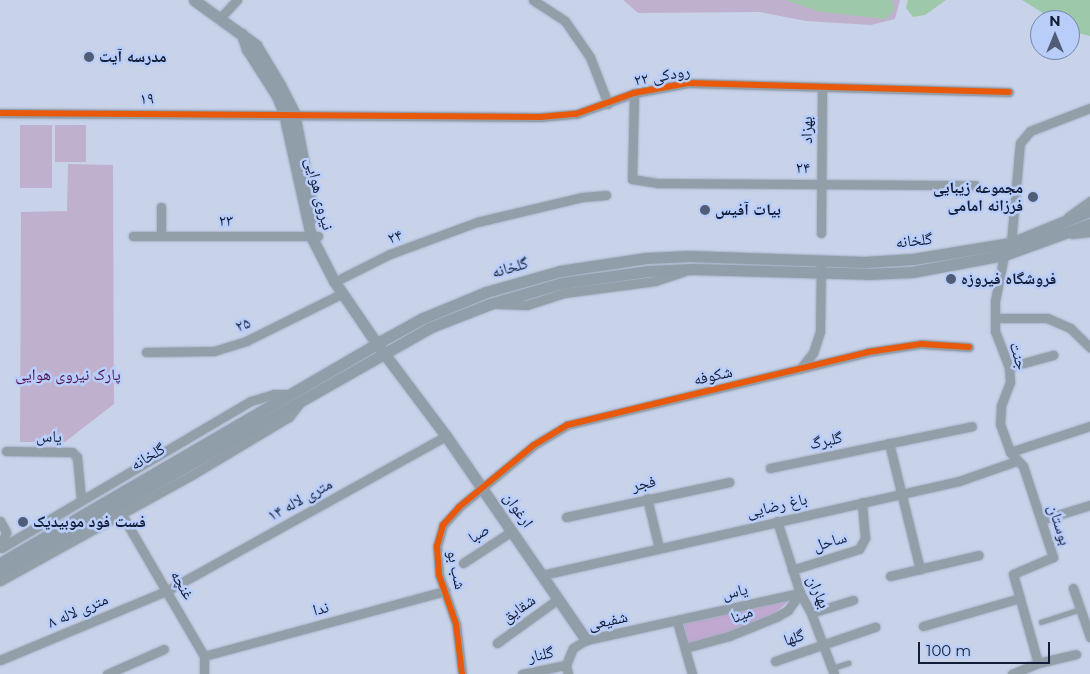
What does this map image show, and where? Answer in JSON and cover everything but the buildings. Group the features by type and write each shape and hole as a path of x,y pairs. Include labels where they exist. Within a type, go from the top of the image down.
{"main road":[{"name":"نیروی هوایی","path":"194,0 256,45 289,113 315,236 338,279 379,342"},
{"name":"گلخانه","path":"0,563 379,342 423,318 486,292 560,271 646,258 689,256 821,261 913,259 1011,243 1090,211"},
{"name":"گلخانه","path":"0,572 429,328 490,304 562,283 607,275 693,269 821,273 912,272 1004,255 1064,235 1090,224"},
{"name":"نیروی هوایی","path":"338,279 343,293 379,342"},
{"name":"ارغوان","path":"379,342 482,487 586,640"}],"street":[{"path":"220,18 237,0"},
{"path":"533,0 565,21 590,57 608,104"},
{"name":"رودکی ۲۲","path":"289,113 540,117 576,114 634,93 688,83 1008,92"},
{"name":"بهزاد","path":"821,233 822,87"},
{"name":"۲۴","path":"634,93 632,179 657,183 975,184"},
{"path":"1011,243 1020,143 1030,131 1090,108"},
{"name":"۱۹","path":"0,113 289,113"},
{"name":"۲۴","path":"338,279 390,254 477,222 583,197 606,195"},
{"path":"1060,223 1090,202"},
{"path":"161,207 162,236"},
{"path":"1064,235 1090,232"},
{"name":"۲۳","path":"134,236 315,236"},
{"name":"جنت","path":"1004,255 995,318 995,331 1009,367 1010,382 1001,406 1000,424 1010,452 1016,461"},
{"path":"800,370 814,353 820,331 821,261"},
{"name":"۲۵","path":"146,352 214,351 246,341 343,293"},
{"path":"995,318 1047,318 1070,328 1090,347"},
{"name":"شکوفه","path":"482,487 534,445 567,425 868,352 921,344 969,347"},
{"path":"1009,367 1053,355"},
{"path":"0,548 251,401 274,394 289,394"},
{"path":"0,581 122,514 289,417 301,401"},
{"name":"گلبرگ","path":"770,468 972,426"},
{"path":"1010,452 1090,426"},
{"name":"۱۴ متری لاله","path":"168,590 446,436"},
{"path":"889,443 903,493 920,569"},
{"name":"یاس","path":"6,451 72,452 77,457 81,499"},
{"name":"باغ رضایی","path":"542,575 959,481 1016,461"},
{"name":"بوستان","path":"1016,461 1023,466 1053,557 1013,574 1038,663"},
{"name":"فجر","path":"566,517 647,498 729,482"},
{"name":"شب بو","path":"462,674 456,624 445,591 437,546 443,525 482,487"},
{"path":"647,498 659,548"},
{"name":"ساحل","path":"792,570 860,549 866,538 862,502"},
{"path":"1041,520 1090,504"},
{"name":"غنچه","path":"122,514 168,590 204,656 204,674"},
{"path":"0,521 6,532 0,548"},
{"name":"بهاران","path":"777,521 800,593 811,612 833,671"},
{"name":"صبا","path":"463,563 512,531"},
{"path":"890,576 979,556"},
{"path":"1073,588 1090,637"},
{"name":"۸ متری لاله","path":"0,660 168,590"},
{"name":"ندا","path":"204,656 445,591"},
{"name":"یاس","path":"677,621 800,593"},
{"name":"مینا","path":"685,648 729,636 776,617 788,610 800,593"},
{"path":"923,626 1020,598"},
{"name":"شقایق","path":"496,643 558,599"},
{"path":"811,612 853,600"},
{"path":"677,621 692,674"},
{"name":"شفیعی","path":"567,669 573,648 586,640 677,621"},
{"name":"گلها","path":"775,660 875,627"},
{"path":"107,674 164,649"},
{"path":"1012,674 1025,672 1038,663 1076,654"},
{"name":"گلنار","path":"522,674 567,669"}],"lane":[{"path":"1041,622 1081,609"},
{"path":"833,671 848,663"}],"green space":[{"path":"623,0 900,0 895,19 871,25 806,21 760,12 638,13"},
{"path":"20,125 52,125 52,188 20,188"},
{"path":"55,125 86,125 86,162 55,162"},
{"name":"پارک نیروی هوایی","path":"68,164 113,165 114,404 65,442 20,442 21,212 67,211"}],"shaded area":[{"path":"785,0 890,0 893,2 894,10 886,19 821,12"},
{"path":"908,0 946,0 925,15 913,17 906,8"},
{"path":"1022,0 1090,0 1090,36 1080,34 1080,10 1038,10"},
{"path":"791,599 770,617 708,639 688,643 684,624"}],"cycle path":[{"path":"0,113 540,117 576,114 634,93 688,83 1009,92"},
{"path":"462,674 456,624 439,575 437,546 443,525 459,507 534,445 567,425 868,352 921,344 969,347"}],"place":[{"name":"مدرسه آیت","path":"89,57"},
{"name":"مجموعه زیبایی فرزانه امامی","path":"1033,197"},
{"name":"بیات آفیس","path":"705,210"},
{"name":"فروشگاه فیروزه","path":"951,279"},
{"name":"فست فود موبیدیک","path":"23,522"}]}
